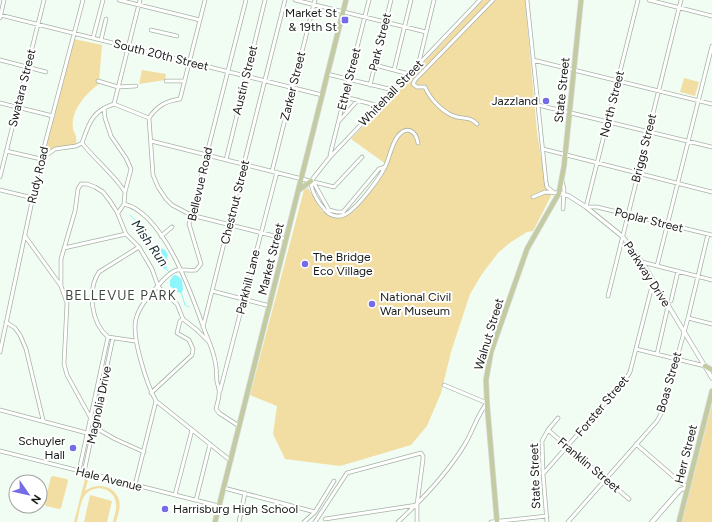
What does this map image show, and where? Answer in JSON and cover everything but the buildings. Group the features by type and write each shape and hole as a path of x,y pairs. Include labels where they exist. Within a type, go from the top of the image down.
{"main road":[{"name":"Market Street","path":"215,522 346,0"},
{"name":"State Street","path":"558,193 562,181 581,0"},
{"path":"299,190 311,180"},
{"name":"Walnut Street","path":"497,521 486,380 492,352 527,250 558,193"},
{"path":"704,366 712,370"},
{"name":"Herr Street","path":"679,522 712,391"},
{"path":"652,522 680,490 688,487"}],"street":[{"path":"0,16 4,0"},
{"name":"Swatara Street","path":"0,177 44,0"},
{"name":"Rudy Road","path":"0,352 42,159 83,0"},
{"path":"93,38 103,0"},
{"path":"119,0 200,20"},
{"path":"114,104 140,0"},
{"path":"205,0 180,99 165,102 153,112 150,118 153,174 158,188 166,199 172,205 191,215 286,238"},
{"name":"Bellevue Road","path":"231,460 156,401 135,341 134,328 138,311 158,286 173,272 181,270 196,270 201,264 189,224 246,0"},
{"name":"Austin Street","path":"226,160 265,0"},
{"name":"Chestnut Street","path":"204,327 285,0"},
{"path":"295,0 426,32"},
{"name":"Zarker Street","path":"272,171 315,0"},
{"name":"Ethel Street","path":"330,157 369,0"},
{"name":"Park Street","path":"370,85 391,0"},
{"path":"394,70 411,0"},
{"path":"418,64 434,0"},
{"path":"477,124 472,119 450,115 433,99 425,87 417,87 413,84 415,80 493,0"},
{"path":"527,0 546,182 547,187 558,193"},
{"name":"North Street","path":"586,207 638,0"},
{"path":"649,0 660,1 712,16"},
{"name":"Briggs Street","path":"608,296 681,0"},
{"name":"Whitehall Street","path":"311,180 330,157 478,1"},
{"name":"South 20th Street","path":"0,16 38,24 322,95"},
{"path":"101,40 106,19"},
{"path":"151,30 177,36"},
{"path":"657,266 712,46"},
{"path":"0,60 46,72"},
{"path":"533,60 712,104"},
{"path":"375,65 409,74"},
{"path":"327,74 393,90"},
{"path":"98,81 118,87 136,86"},
{"path":"166,81 185,81"},
{"path":"345,97 379,106"},
{"path":"338,122 358,100"},
{"path":"0,103 53,116"},
{"path":"6,151 42,159 55,149 76,146 82,143 91,120 96,113 114,104 150,118"},
{"path":"538,105 712,147"},
{"path":"104,108 105,118 111,136 126,158 131,169 125,192 124,204 118,213"},
{"path":"311,180 311,188 315,198 326,212 333,216 342,216 350,212 377,179 386,166 394,143 402,132 408,130 413,132 418,144"},
{"path":"151,141 334,187 362,157"},
{"path":"82,143 125,192"},
{"path":"543,150 712,192"},
{"path":"311,180 316,185 329,210 343,212 379,169 386,166"},
{"name":"Parkhill Lane","path":"220,393 277,172"},
{"path":"61,286 62,259 75,211 78,189 81,184 87,184 96,187 103,192 118,213 126,234 139,247 152,269 158,286 177,304 183,319 209,342"},
{"path":"0,190 33,198"},
{"path":"533,197 545,192 558,193"},
{"name":"Parkway Drive","path":"558,193 586,207 623,237 642,262 712,378"},
{"name":"State Street","path":"558,193 563,209"},
{"path":"124,204 133,207 145,215 161,236 181,270 196,304 216,362 217,383 220,393 216,409 219,413 239,426"},
{"name":"Poplar Street","path":"586,207 597,208 712,235"},
{"path":"161,236 172,227"},
{"path":"64,248 126,234"},
{"name":"Boas Street","path":"568,522 657,421 662,412 688,318 708,234"},
{"path":"25,236 61,286 67,302 65,370 90,418 101,431 115,440 144,452"},
{"path":"135,341 108,337 100,329 96,320 92,297 95,278 99,272 139,247"},
{"path":"642,262 712,280"},
{"path":"671,301 678,271"},
{"name":"Forster Street","path":"543,474 568,447 625,380 630,372 653,282"},
{"path":"212,291 270,306"},
{"path":"657,354 668,306"},
{"path":"688,318 712,324"},
{"path":"152,393 192,355 193,349 189,340 177,333 180,321 183,319"},
{"path":"6,322 15,328 26,349 43,420"},
{"name":"Magnolia Drive","path":"79,471 108,337"},
{"name":"Magnolia Drive","path":"84,472 113,338"},
{"path":"636,349 704,366"},
{"path":"398,522 441,479 466,443 481,410 487,403 444,385"},
{"path":"135,485 156,401"},
{"path":"0,410 43,420 87,433"},
{"path":"548,430 558,418"},
{"path":"175,495 192,430"},
{"name":"State Street","path":"548,430 542,442 543,474 548,522"},
{"name":"Franklin Street","path":"548,430 629,499"},
{"path":"196,500 210,444"},
{"path":"636,444 681,483 688,487"},
{"name":"Hale Avenue","path":"0,451 219,506"},
{"path":"315,522 321,515 344,475 350,471 421,453 423,458 416,505 417,522"},
{"path":"304,522 316,512 334,481"},
{"path":"224,488 316,512"},
{"path":"239,522 246,493"},
{"path":"325,519 416,505"},
{"path":"321,515 328,522"},
{"path":"491,522 547,516"}],"shaded area":[{"path":"483,0 525,0 537,132 546,188 551,196 533,231 527,232 511,242 498,253 482,274 470,294 451,352 441,393 427,426 411,445 340,466 285,459 273,434 277,406 250,395 304,190 308,188 322,211 333,218 343,217 354,211 379,181 386,164 351,139"},
{"path":"74,39 102,45 99,81 102,82 91,90 81,102 74,114 73,129 76,137 76,146 55,149 42,159"},
{"path":"142,70 166,74 165,80 139,84"},
{"path":"684,78 699,82 695,96 680,92"},
{"path":"712,404 712,522 682,522"},
{"path":"53,476 67,479 68,481 61,508 59,509 48,506 48,489 51,477"},
{"path":"85,479 88,480 85,491 94,486 105,486 114,491 117,495 120,505 116,522 113,522 116,508 115,498 108,491 99,488 89,491 85,495 77,522 74,522"},
{"path":"90,495 112,501 107,522 84,522"}],"water":[{"path":"158,246 165,250 168,255 165,263 167,268 165,269 163,268 163,263 152,251 152,248"},
{"path":"174,275 178,276 182,280 183,290 181,293 177,292 170,286 170,280"}],"waterway":[{"name":"Mish Run","path":"130,215 137,222 147,240 154,248"},
{"name":"Mish Run","path":"166,269 169,272"},
{"path":"181,292 185,305 189,307"}],"place":[{"name":"Market St & 19th St","path":"345,20"},
{"name":"Jazzland","path":"546,101"},
{"name":"The Bridge Eco Village","path":"305,264"},
{"name":"National Civil War Museum","path":"372,304"},
{"name":"Schuyler Hall","path":"73,448"},
{"name":"Harrisburg High School","path":"165,509"}],"district":[{"name":"BELLEVUE PARK","path":"121,295"}]}
